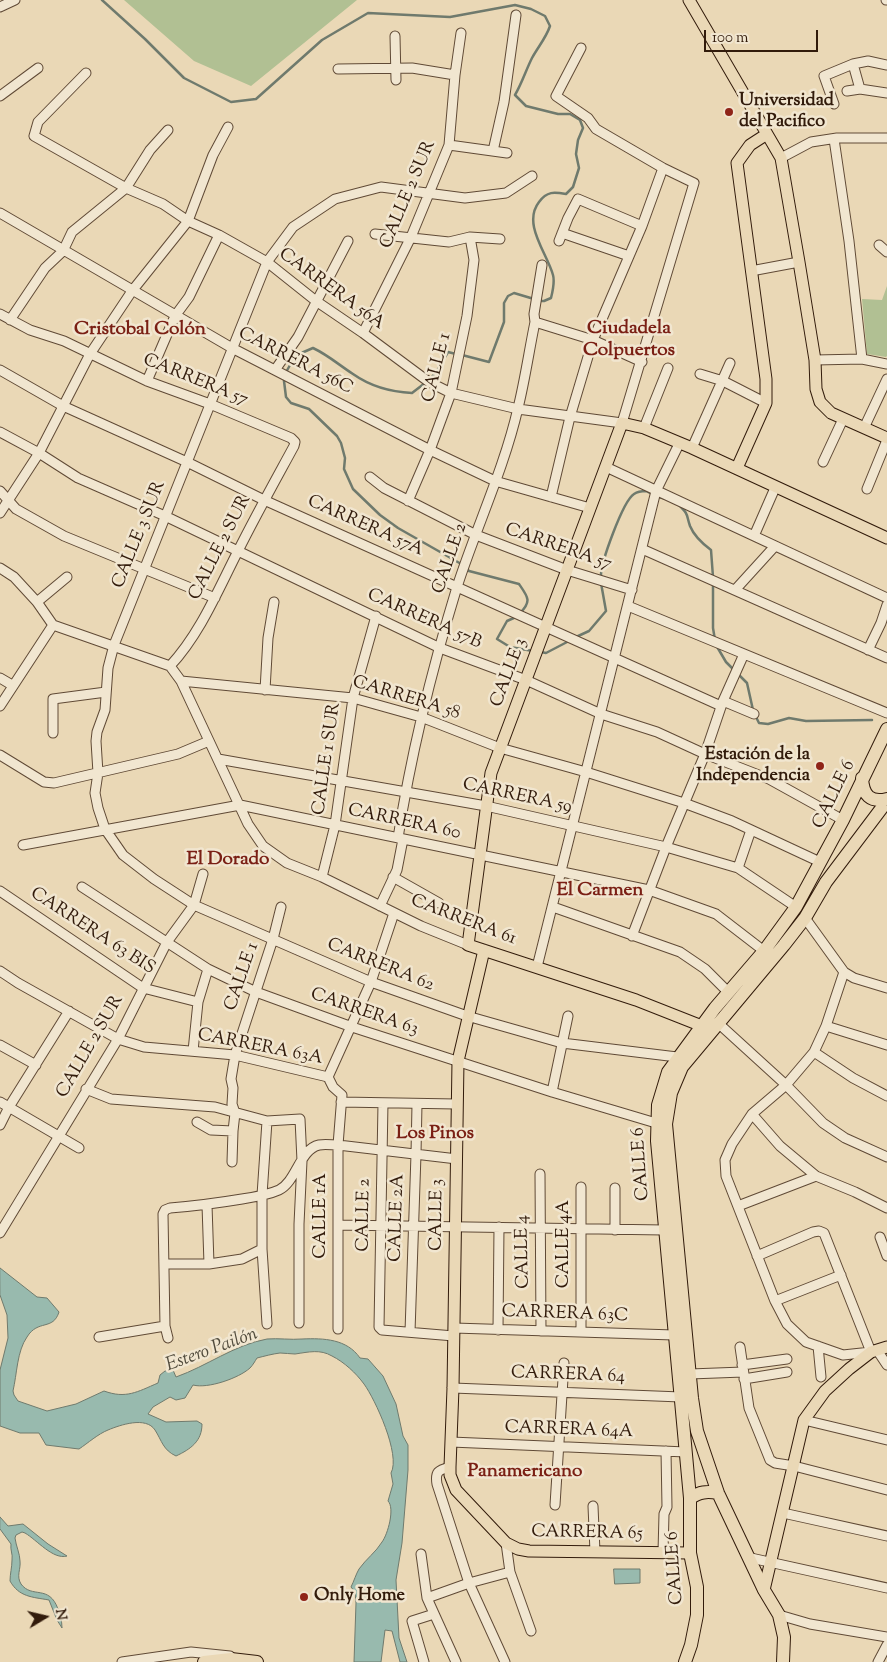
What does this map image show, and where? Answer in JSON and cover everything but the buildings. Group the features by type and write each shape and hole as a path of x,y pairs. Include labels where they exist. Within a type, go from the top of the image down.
{"highway":[{"name":"CALLE 6","path":"685,1662 692,1644 697,1615 697,1587 690,1553 690,1498 664,1230 656,1123 658,1104 668,1072 677,1057 764,951 796,907 843,820 887,729"},
{"path":"862,778 862,789 869,797 878,801 887,800"},
{"name":"CALLE 6","path":"787,1661 779,1615 764,1590 718,1493 697,1431 666,1124 671,1093 682,1067 784,946 805,918 826,882 887,800"},
{"path":"690,1498 698,1493 708,1491 718,1493"},
{"path":"204,1662 231,1659 256,1661"}],"main road":[{"path":"689,0 781,158 800,262 815,360 816,389 820,402 831,414 887,439"},
{"path":"737,468 766,404 766,379 737,163 750,146 768,134"},
{"path":"622,423 644,428 692,448 737,468 775,488 887,538"},
{"name":"CALLE 3","path":"468,945 491,773 622,423"},
{"name":"CARRERA 61","path":"468,945 636,1000 702,1026"},
{"name":"CALLE 3","path":"452,1482 450,1467 458,1061 484,950"},
{"path":"764,1590 804,1420 825,1391 878,1350"},
{"name":"CARRERA 65","path":"452,1482 456,1490 506,1542 518,1549 529,1551 690,1553"}],"street":[{"path":"0,7 15,0"},
{"path":"493,151 504,102 516,15"},
{"name":"CALLE 2 SUR","path":"363,333 411,237 449,145 461,33"},
{"path":"395,36 396,80"},
{"path":"580,48 556,96 588,118 596,129 694,183 642,362 622,423"},
{"path":"834,104 824,76 868,60 887,65"},
{"path":"853,64 860,89"},
{"path":"0,96 38,68"},
{"path":"338,69 412,68 455,75"},
{"name":"CARRERA 56A","path":"86,73 38,122 34,136 126,188 163,204 188,221 219,235 267,262 316,301 429,382 451,393 518,409 622,423"},
{"path":"847,91 860,89 887,93"},
{"path":"0,513 39,453 90,354 132,291 188,221 213,155 228,127"},
{"path":"10,320 45,268 63,251 72,232 126,188 150,150 168,130"},
{"path":"781,158 812,142 834,139 887,138"},
{"path":"834,139 849,240 862,359"},
{"path":"449,145 507,153"},
{"path":"551,497 570,417 593,340 642,226 664,168"},
{"name":"CALLE 3 SUR","path":"105,829 95,793 98,773 96,741 97,732 105,710 108,668 114,645 267,262 293,227 335,199 381,187 465,198 506,193 532,176"},
{"path":"629,256 560,237 578,198 642,226"},
{"name":"CARRERA 56C","path":"0,213 232,348 430,450 495,481 590,508"},
{"path":"375,234 449,242 470,237 500,239"},
{"path":"147,381 175,316 188,297 219,235"},
{"name":"CALLE 1","path":"408,501 430,450 451,393 467,316 474,260 470,237"},
{"path":"275,370 298,337 348,241"},
{"path":"879,245 887,252"},
{"path":"751,271 800,262"},
{"name":"CALLE 2","path":"380,906 393,877 401,839 405,792 421,717 440,648 462,573 495,481 518,409 535,322 535,307 542,266"},
{"name":"CARRERA 57","path":"0,314 30,330 64,341 147,381 210,404 291,438 295,442"},
{"path":"535,322 593,340 642,362"},
{"path":"815,360 862,359 887,364"},
{"path":"692,448 730,363"},
{"path":"644,428 668,368"},
{"name":"CARRERA 57A","path":"0,370 62,406 187,462 264,500 458,586 615,659 722,703 754,714"},
{"path":"700,374 722,381 766,404"},
{"path":"864,428 887,379"},
{"path":"823,462 843,419"},
{"name":"CARRERA 57B","path":"0,432 39,453 78,478 165,516 440,648 526,680 601,714 657,732 705,754 768,779 843,820"},
{"path":"867,489 887,439"},
{"name":"CALLE 2 SUR","path":"170,666 183,652 215,598 295,442"},
{"path":"538,967 656,491 680,444"},
{"path":"606,467 887,598"},
{"name":"CARRERA 57","path":"370,477 384,488 476,535 567,570 632,590"},
{"path":"754,536 775,488"},
{"path":"0,491 16,509 64,536 215,598"},
{"path":"735,590 774,546"},
{"path":"642,549 887,658"},
{"path":"0,568 14,577 38,602 53,625 170,666 181,681"},
{"path":"38,602 67,577"},
{"path":"265,690 268,638 274,602"},
{"path":"868,650 887,605"},
{"path":"628,606 887,713"},
{"name":"CALLE 1 SUR","path":"322,877 335,825 353,698 376,616"},
{"path":"0,706 53,625"},
{"path":"632,936 666,847 705,754 722,703 744,654"},
{"path":"0,678 12,685"},
{"name":"CARRERA 58","path":"181,681 353,698 421,717 500,748 586,772 684,803 751,830 820,862"},
{"name":"CARRERA 61","path":"181,681 248,824 263,846 287,863 322,877 421,926 468,945"},
{"path":"53,733 53,699 106,692"},
{"path":"0,755 44,782 54,783 178,754 209,741"},
{"name":"CARRERA 59","path":"218,759 486,806 666,847 738,868 796,907"},
{"name":"CARRERA 60","path":"22,845 240,805 649,890 716,914 764,951"},
{"name":"CARRERA 62","path":"105,829 123,855 194,906 371,982 468,1016 562,1043 677,1057"},
{"path":"738,868 751,830"},
{"name":"CALLE 2 SUR","path":"0,1233 118,1039 167,942 194,906 203,874"},
{"path":"393,877 439,903"},
{"name":"CARRERA 63","path":"82,887 208,969 256,992 352,1028 656,1123"},
{"name":"CARRERA 63 BIS","path":"0,891 143,988 198,1002"},
{"path":"273,939 281,907"},
{"path":"553,907 680,952 705,969 728,993"},
{"path":"328,1077 352,1028 371,982 394,913"},
{"path":"805,918 844,972 854,978 887,988"},
{"name":"CALLE 1","path":"232,1162 235,1113 232,1104 233,1088 231,1079 235,1056 273,939"},
{"path":"192,1051 198,1002 208,969"},
{"name":"CARRERA 63A","path":"0,971 118,1039 144,1047 235,1056 328,1077 333,1087 342,1095 342,1102"},
{"path":"844,972 826,1026 814,1052 786,1085 752,1114 732,1144 725,1160 726,1176 775,1301 787,1324 806,1342 843,1355 878,1350"},
{"path":"0,1125 9,1107 69,1011"},
{"path":"552,1092 568,1016"},
{"path":"718,1023 786,1085 824,1123 845,1138 887,1157"},
{"path":"826,1026 887,1045"},
{"path":"0,1045 36,1064"},
{"path":"814,1052 853,1078 887,1096"},
{"path":"86,1089 111,1099 214,1107 267,1121 300,1118 302,1161 299,1224 299,1323"},
{"path":"0,1102 79,1148"},
{"path":"342,1102 456,1104"},
{"name":"CALLE 1A","path":"338,1329 338,1145 342,1102"},
{"name":"CALLE 2","path":"384,1104 379,1327 382,1330 410,1332"},
{"name":"CALLE 2A","path":"410,1332 417,1104"},
{"path":"752,1114 780,1146 816,1176 887,1208"},
{"path":"266,1324 262,1249 262,1196 267,1121"},
{"path":"197,1122 211,1130 233,1131"},
{"path":"168,1338 166,1326 164,1210 262,1196 281,1189 288,1184 302,1161 313,1148 320,1145 338,1145 457,1159"},
{"name":"CALLE 4","path":"540,1174 541,1331"},
{"path":"738,1206 816,1176"},
{"name":"CALLE 4A","path":"581,1187 581,1332"},
{"path":"615,1188 615,1230"},
{"path":"207,1205 209,1264"},
{"path":"339,1225 664,1230"},
{"path":"498,1330 499,1227"},
{"path":"757,1256 813,1232 820,1231 824,1233 841,1274 887,1365"},
{"path":"880,1236 887,1256"},
{"path":"165,1264 209,1264 242,1259 262,1249"},
{"path":"775,1301 841,1274"},
{"path":"99,1338 166,1326"},
{"name":"CARRERA 63C","path":"454,1332 498,1330 674,1335"},
{"path":"410,1332 454,1332"},
{"path":"818,1346 821,1377"},
{"path":"740,1347 748,1408 770,1460 887,1490"},
{"path":"743,1372 788,1359"},
{"path":"555,1506 564,1363"},
{"path":"690,1374 787,1372"},
{"name":"CARRERA 64","path":"453,1388 681,1397"},
{"path":"804,1420 887,1440"},
{"name":"CARRERA 64A","path":"451,1442 686,1452"},
{"path":"663,1552 664,1514 666,1507 666,1451"},
{"path":"450,1467 439,1470 436,1475 469,1583 505,1662"},
{"path":"593,1506 595,1552"},
{"path":"783,1513 887,1536"},
{"path":"506,1542 510,1572 531,1631"},
{"path":"421,1554 428,1598 454,1661"},
{"path":"750,1558 887,1588"},
{"path":"428,1598 469,1583 510,1572"},
{"path":"424,1662 412,1622 434,1614"},
{"path":"779,1615 810,1624 887,1637"},
{"path":"878,1662 887,1645"},
{"path":"128,1661 191,1652 218,1654 256,1661"}],"green space":[{"path":"124,0 357,0 251,86 194,61"},
{"path":"887,286 886,357 867,354 862,299 882,300"}],"water":[{"path":"0,1268 37,1297 47,1298 59,1312 53,1321 36,1328 27,1337 19,1356 13,1391 18,1401 47,1411 76,1404 104,1391 119,1394 137,1392 158,1383 160,1375 165,1371 173,1370 176,1377 243,1346 267,1339 319,1339 334,1341 349,1347 360,1358 368,1359 383,1376 396,1404 403,1436 408,1445 408,1470 402,1543 396,1580 399,1638 407,1662 400,1662 392,1631 385,1630 381,1662 354,1662 356,1603 355,1592 351,1587 359,1569 380,1546 390,1521 391,1509 388,1501 393,1484 391,1473 393,1454 380,1414 369,1391 354,1372 336,1358 323,1352 280,1353 257,1358 250,1368 231,1379 215,1384 193,1385 185,1398 176,1400 170,1397 153,1407 148,1414 166,1422 197,1421 202,1424 200,1435 195,1444 176,1456 165,1448 155,1430 146,1423 126,1424 108,1430 79,1449 46,1445 39,1433 20,1433 0,1426 0,1370 8,1338 7,1315 0,1295"},
{"path":"0,1517 8,1526 23,1524 67,1556 56,1555 25,1533 22,1532 16,1535 20,1558 19,1578 21,1584 30,1591 45,1594 54,1601 58,1609 62,1628 49,1600 22,1593 10,1581 11,1544 0,1529"},
{"path":"614,1569 640,1569 640,1583 615,1584"}],"waterway":[{"path":"102,0 184,78 231,102 256,99 322,40 368,13 450,17 515,5 531,9 545,16 550,26 532,58 515,95 526,106 558,114 570,114 580,120 583,128 578,140 576,154 579,168 573,187 566,194 548,194 539,202 534,211 534,229 554,280 551,298 539,301"},
{"path":"462,355 489,362 504,322 504,303 508,296 514,293 534,299"},
{"path":"425,383 412,393 381,388 360,378 313,348 294,358 285,374 284,381 286,397 291,403 309,409 337,436 345,458 344,469 353,489 380,515 398,528 463,565 469,571 519,584 525,592 527,599 526,605 520,613"},
{"path":"430,379 448,352 456,354"},
{"path":"601,577 604,560 613,533 629,499 635,493 646,491 667,499"},
{"path":"679,505 686,513 694,533 711,550 713,577"},
{"path":"576,637 589,631 606,611 601,583"},
{"path":"713,583 713,628 715,640"},
{"path":"516,617 507,621 497,639 510,647 533,651"},
{"path":"541,652 546,653 569,641"},
{"path":"716,645 726,662 747,683 753,710"},
{"path":"755,715 759,723 768,724 789,718 806,721 872,720"}],"place":[{"name":"Universidad del Pacifico","path":"729,112"},
{"name":"Estación de la Independencia","path":"820,766"},
{"name":"Only Home","path":"304,1597"}],"district":[{"name":"Cristobal Colón","path":"140,331"},
{"name":"Ciudadela Colpuertos","path":"629,341"},
{"name":"El Dorado","path":"228,861"},
{"name":"El Carmen","path":"600,892"},
{"name":"Los Pinos","path":"435,1135"},
{"name":"Panamericano","path":"525,1473"}],"water label":[{"name":"Estero Pailón","path":"212,1351"}]}
